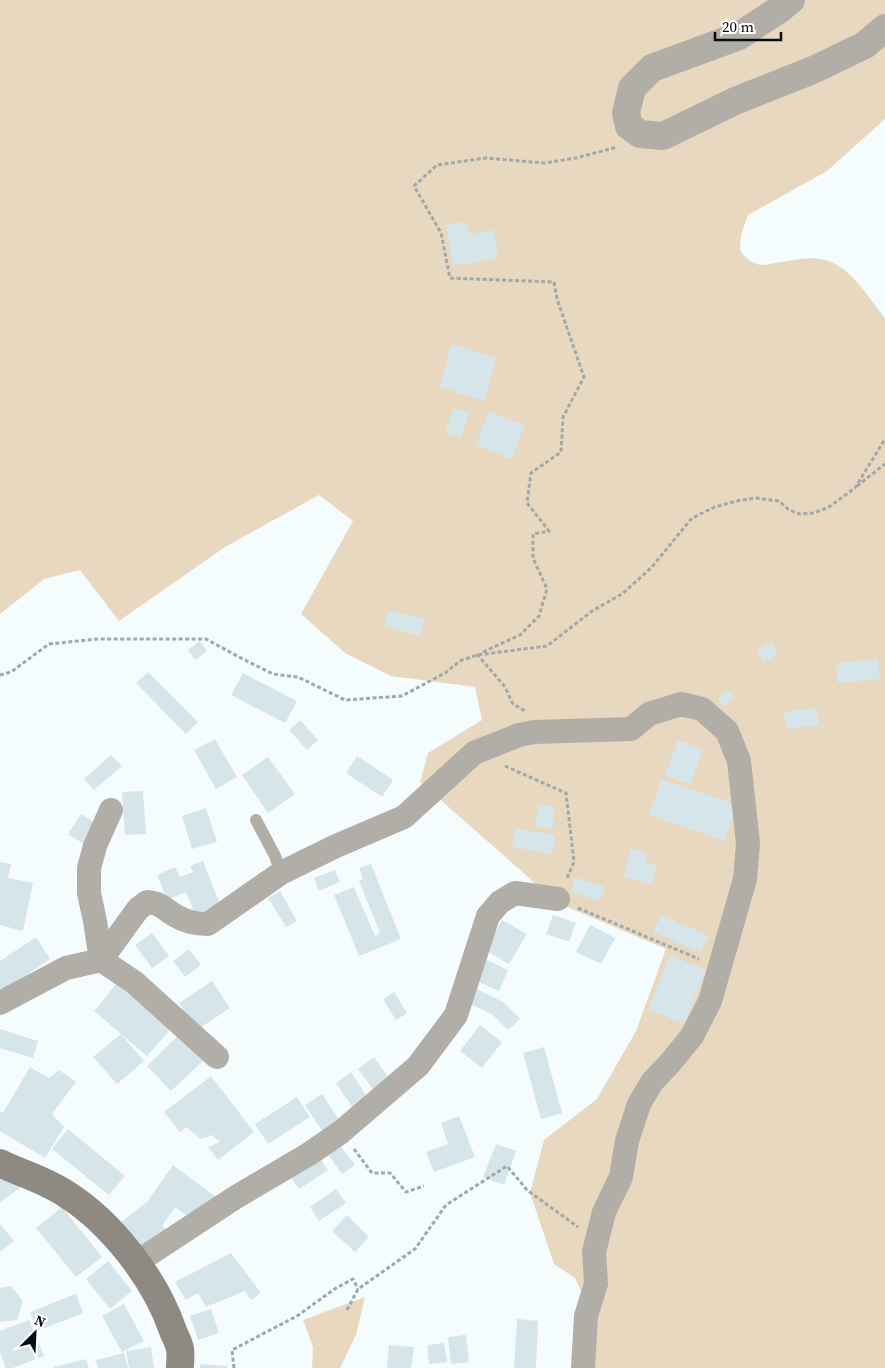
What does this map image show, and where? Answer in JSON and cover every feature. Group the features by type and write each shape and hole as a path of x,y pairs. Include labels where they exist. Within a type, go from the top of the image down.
{"main road":[{"path":"0,1163 51,1185 81,1204 97,1217 137,1262 167,1313 180,1348 180,1368"}],"street":[{"path":"791,0 739,36 652,68 632,88 626,113 629,126 640,134 663,136 735,101 813,70 865,45 885,28"},
{"path":"0,1003 66,968 100,960 138,909 148,902 159,903 183,920 197,924 208,924 281,874 336,846 404,817 474,753 519,735 534,732 631,729 649,714 681,704 702,708 727,731 739,761 748,843 745,878 737,910 718,968 710,1002 692,1036 652,1082 639,1104 627,1141 621,1177 604,1212 594,1252 596,1284 586,1316 583,1368"},
{"path":"111,810 95,846 89,868 89,892 100,960 134,982 217,1057"},
{"path":"137,1262 236,1197 309,1154 341,1132 418,1066 456,1015 488,916 500,902 515,893 558,899"}],"lane":[{"path":"256,820 275,856 281,874"}],"path":[{"path":"0,675 10,672 49,644 97,639 206,639 238,658 273,674 298,677 344,700 402,696 445,673 460,661 499,646 520,635 539,616 547,589 533,558 533,534 549,531 526,502 531,473 561,452 563,417 584,377 557,299 554,282 450,278 441,233 414,186 437,164 486,158 544,163 613,149 635,139 640,134"},
{"path":"855,488 885,439"},
{"path":"477,655 547,646 592,611 622,594 651,568 692,518 715,507 755,498 779,501 789,510 800,514 814,513 829,507 885,464"},
{"path":"477,655 505,688 513,704 526,711 534,732"},
{"path":"474,753 566,792 574,862 558,899 718,968"},
{"path":"341,1132 372,1173 390,1174 406,1192 424,1186"},
{"path":"347,1310 358,1288 415,1249 446,1204 507,1166 527,1190 597,1241"},
{"path":"234,1368 232,1350 297,1316 336,1288 353,1279 358,1288"}],"shaded area":[{"path":"0,0 885,0 885,119 827,171 748,215 741,235 740,250 745,257 759,265 812,258 833,263 855,280 885,318 885,1368 580,1368 593,1318 575,1278 554,1264 530,1193 544,1140 597,1099 636,1031 666,949 551,900 526,875 420,782 428,753 482,720 475,687 391,676 345,653 301,614 353,521 319,495 225,547 119,621 80,570 44,579 0,614"},
{"path":"365,1297 356,1335 340,1368 312,1368 313,1347 303,1320"}],"building":[{"path":"465,222 470,234 494,230 498,258 453,266 446,225"},
{"path":"452,344 497,358 484,401 439,387"},
{"path":"453,408 469,413 461,438 445,433"},
{"path":"489,411 525,425 511,459 476,445"},
{"path":"388,610 425,619 421,636 384,626"},
{"path":"200,641 207,651 195,660 188,650"},
{"path":"772,642 778,655 763,662 757,649"},
{"path":"878,659 880,679 838,683 836,663"},
{"path":"148,672 198,722 186,734 136,683"},
{"path":"243,673 297,701 285,723 231,695"},
{"path":"727,690 735,696 725,706 718,699"},
{"path":"816,708 819,725 787,729 784,712"},
{"path":"300,720 318,740 307,750 289,730"},
{"path":"215,739 237,777 216,789 194,750"},
{"path":"678,740 703,749 691,784 665,776"},
{"path":"111,755 122,766 94,790 84,779"},
{"path":"357,756 393,780 382,797 346,773"},
{"path":"268,757 295,794 268,813 242,775"},
{"path":"661,779 737,805 725,841 649,815"},
{"path":"143,791 146,834 125,835 122,792"},
{"path":"538,804 555,807 552,829 535,827"},
{"path":"206,808 217,842 192,849 182,816"},
{"path":"81,814 102,827 89,847 68,834"},
{"path":"515,828 555,835 552,854 512,847"},
{"path":"631,849 647,853 645,862 657,866 651,885 623,876"},
{"path":"203,861 221,906 196,916 186,892 167,900 157,875 175,867 180,877 193,872 190,866"},
{"path":"0,862 11,864 8,878 33,883 23,931 0,925"},
{"path":"371,864 401,939 359,956 334,895 354,887 375,936 380,933 359,881 363,879 359,868"},
{"path":"335,870 340,882 319,891 314,878"},
{"path":"575,877 605,887 600,901 571,892"},
{"path":"280,891 297,921 286,927 268,898"},
{"path":"553,915 576,923 569,942 546,934"},
{"path":"661,915 709,936 701,953 653,932"},
{"path":"502,920 527,934 509,964 485,950"},
{"path":"590,925 615,938 601,964 576,952"},
{"path":"152,933 169,956 152,968 135,945"},
{"path":"36,937 50,959 2,991 0,988 0,961"},
{"path":"189,949 201,965 185,977 173,961"},
{"path":"670,955 706,970 684,1024 648,1009"},
{"path":"483,958 508,970 499,991 474,980"},
{"path":"122,977 176,1023 147,1056 94,1011"},
{"path":"212,981 230,1008 197,1030 179,1003"},
{"path":"477,989 503,1002 520,1019 508,1030 492,1014 470,1004"},
{"path":"394,992 407,1013 396,1020 383,999"},
{"path":"480,1025 502,1042 482,1068 460,1051"},
{"path":"0,1029 38,1041 33,1058 0,1048"},
{"path":"121,1034 144,1061 117,1084 93,1057"},
{"path":"180,1034 204,1060 171,1091 147,1066"},
{"path":"544,1047 562,1113 541,1119 523,1053"},
{"path":"374,1057 391,1081 375,1092 358,1069"},
{"path":"30,1067 49,1078 59,1070 76,1082 52,1114 64,1127 45,1158 0,1131 0,1111 3,1113"},
{"path":"351,1072 368,1098 353,1108 336,1083"},
{"path":"211,1076 254,1132 218,1160 208,1147 220,1142 212,1135 201,1139 186,1127 180,1132 164,1112"},
{"path":"322,1094 344,1127 327,1138 305,1105"},
{"path":"297,1097 310,1117 268,1144 255,1124"},
{"path":"459,1116 475,1157 434,1172 426,1152 448,1144 441,1123"},
{"path":"68,1129 125,1176 109,1195 52,1149"},
{"path":"339,1144 355,1165 342,1174 327,1153"},
{"path":"496,1144 516,1151 504,1185 483,1177"},
{"path":"320,1158 328,1170 299,1189 291,1178"},
{"path":"173,1165 216,1197 191,1219 175,1207 162,1226 168,1231 140,1252 116,1226 147,1202"},
{"path":"5,1166 20,1188 0,1202 0,1169"},
{"path":"336,1189 346,1203 319,1221 310,1207"},
{"path":"62,1207 102,1257 76,1277 36,1228"},
{"path":"347,1215 369,1237 355,1252 332,1231"},
{"path":"0,1224 14,1241 0,1252"},
{"path":"231,1253 261,1293 251,1300 245,1291 206,1307 198,1293 186,1300 175,1282"},
{"path":"108,1261 132,1291 110,1309 86,1279"},
{"path":"11,1286 23,1301 17,1320 0,1322 0,1288"},
{"path":"76,1294 83,1313 37,1331 30,1312"},
{"path":"124,1304 144,1341 122,1352 102,1316"},
{"path":"211,1309 219,1333 198,1340 190,1316"},
{"path":"517,1319 538,1321 536,1368 514,1368"},
{"path":"29,1320 44,1356 13,1368 6,1368 0,1352 0,1331"},
{"path":"466,1335 469,1362 451,1364 448,1337"},
{"path":"444,1343 447,1362 429,1364 427,1345"},
{"path":"389,1345 414,1347 411,1368 387,1368"},
{"path":"151,1347 154,1368 129,1368 126,1351"},
{"path":"124,1353 128,1368 98,1368 96,1360"},
{"path":"86,1359 89,1368 54,1368 54,1367"},
{"path":"200,1364 228,1366 227,1368 200,1368"}]}
